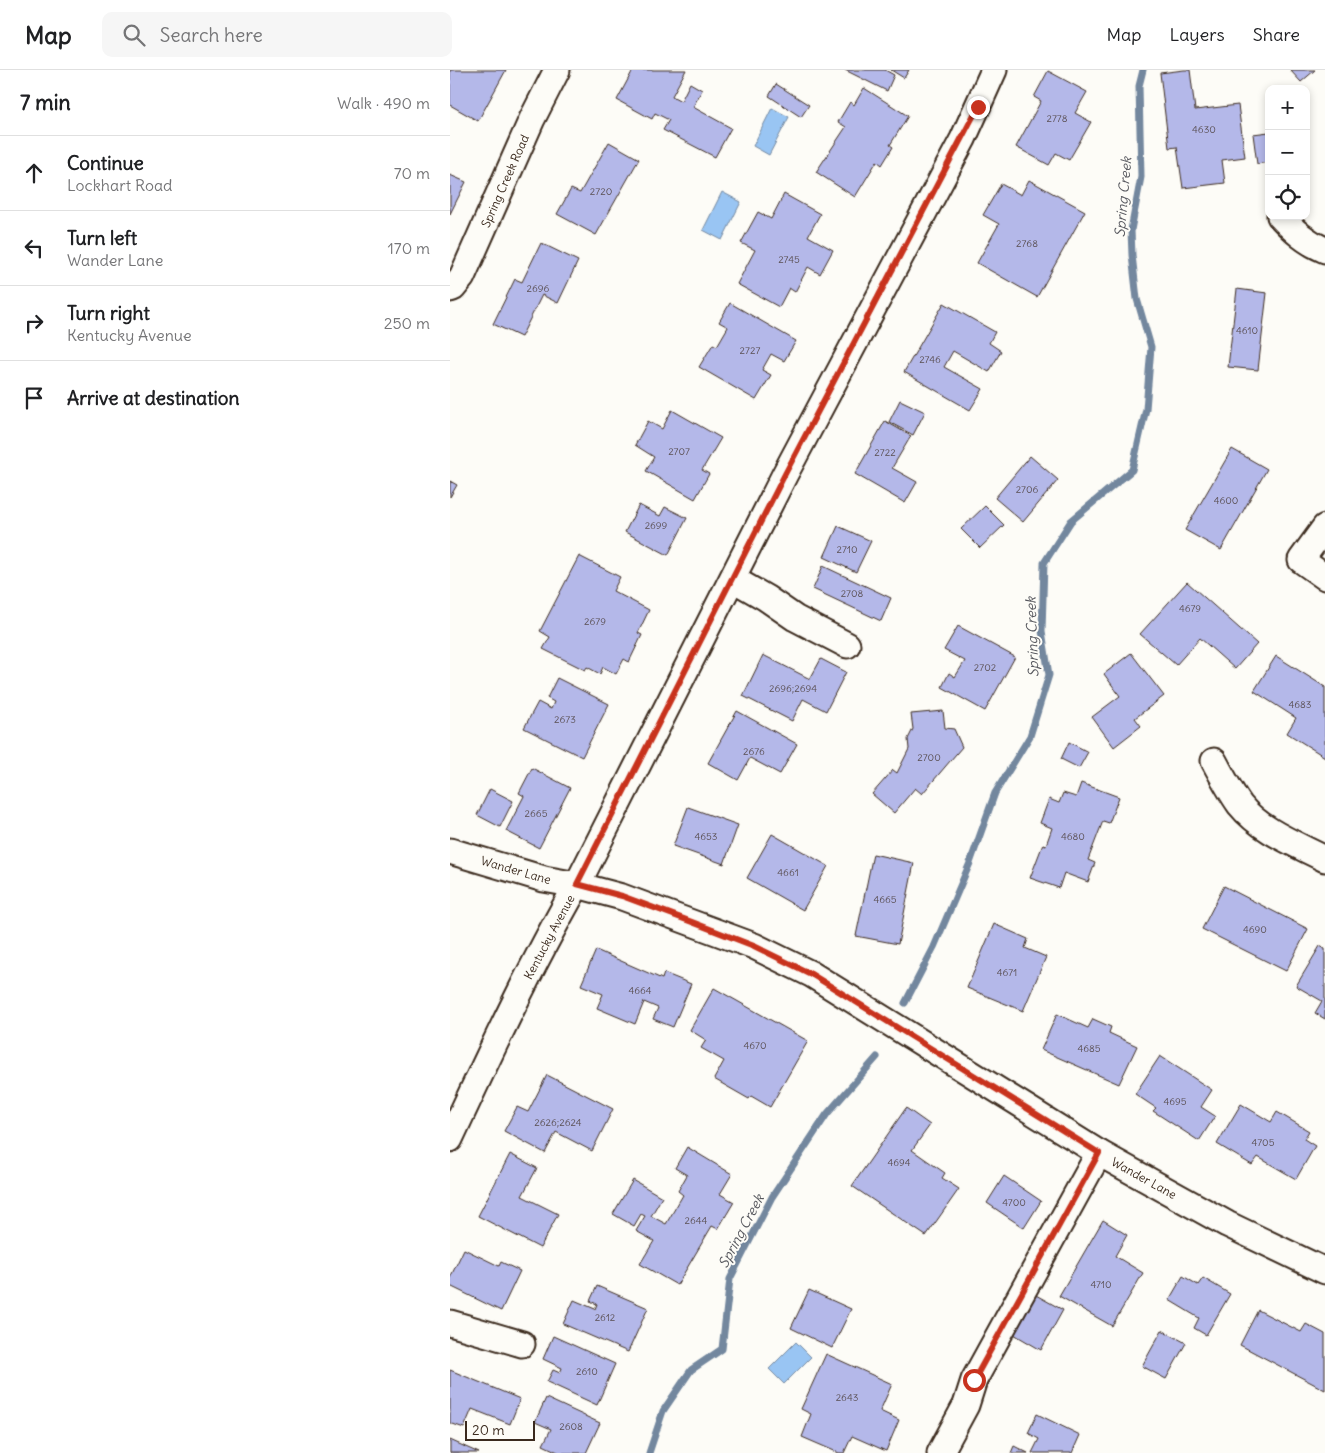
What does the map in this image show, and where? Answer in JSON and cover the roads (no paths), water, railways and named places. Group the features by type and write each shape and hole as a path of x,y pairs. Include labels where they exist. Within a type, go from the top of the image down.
{"street":[{"name":"Spring Creek Road","path":"450,289 462,277 532,119 557,70"},
{"name":"Kentucky Avenue","path":"450,1139 496,1039 733,580 785,474 963,139 994,70"},
{"path":"1284,220 1295,233 1311,244 1325,250"},
{"path":"1325,527 1301,560 1325,577"},
{"path":"733,580 766,598 795,618 847,645"},
{"path":"1214,761 1233,794 1251,816 1264,826 1325,859"},
{"name":"Wander Lane","path":"450,850 544,879 577,884 622,896 754,946 811,974 1099,1153 1227,1224 1325,1271"},
{"path":"940,1453 966,1405 974,1380 1099,1153"},
{"path":"450,1323 522,1344"}],"water":[{"path":"772,108 789,117 769,155 753,146"},
{"path":"722,192 741,202 722,240 703,230"},
{"path":"796,1342 811,1357 784,1384 769,1369"}],"waterway":[{"name":"Spring Creek","path":"905,1003 934,947 970,863 995,793 1030,736 1049,675 1042,631 1044,563 1071,521 1132,470 1146,409 1151,347 1137,299 1131,230 1141,177 1139,86 1143,70"},
{"name":"Spring Creek","path":"649,1453 663,1411 691,1370 722,1349 730,1279 772,1197 827,1114 877,1057"}]}
